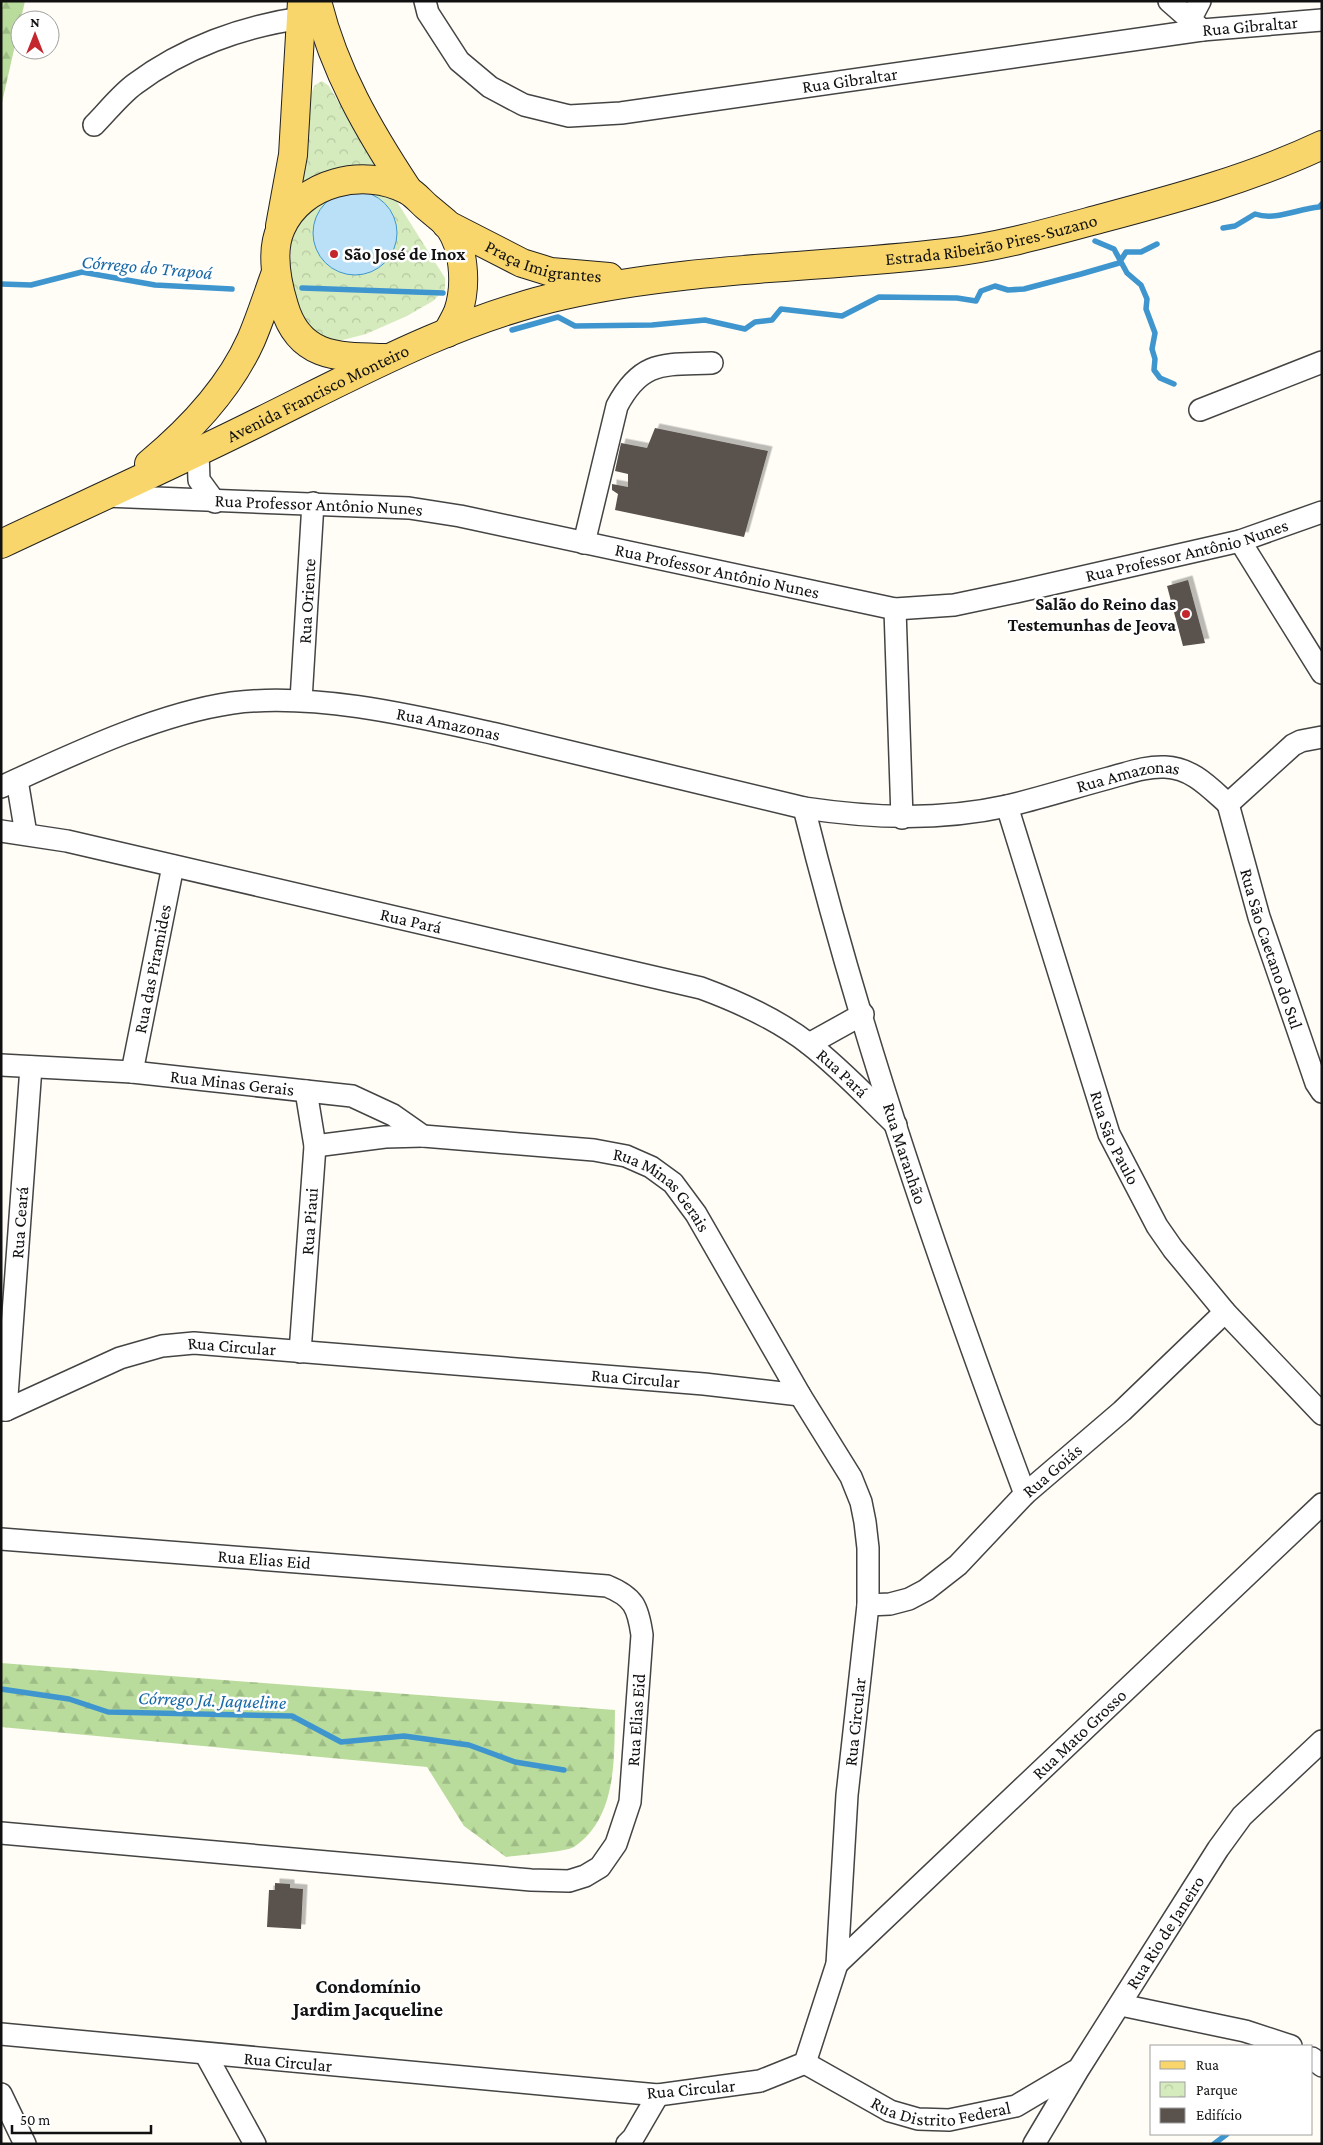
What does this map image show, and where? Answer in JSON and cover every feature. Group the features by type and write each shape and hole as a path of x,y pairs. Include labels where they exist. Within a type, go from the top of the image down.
{"main road":[{"path":"307,7 333,54 367,127 408,190 446,224 458,247 462,268 462,291 458,312 447,333"},
{"path":"111,493 182,437 228,380 250,341 275,275 280,230 293,155 307,7"},
{"name":"Estrada Ribeirão Pires-Suzano","path":"648,279 950,253 1025,239 1219,186 1284,163 1322,145"},
{"path":"280,230 290,212 313,192 330,184 356,180 378,181 408,190"},
{"name":"Praça Imigrantes","path":"446,224 522,263 551,272 648,279"},
{"path":"275,275 289,321 301,339 318,351 341,357 388,358"},
{"name":"Avenida Francisco Monteiro","path":"1,544 198,452 388,358 447,333 535,302 648,279"}],"street":[{"name":"Rua Gibraltar","path":"425,1 428,13 459,61 490,87 524,104 569,116 621,113 1196,25 1322,20"},
{"path":"1169,1 1196,25"},
{"path":"1196,25 1200,1"},
{"path":"94,125 134,85 161,67 234,33 307,7"},
{"path":"1200,410 1322,362"},
{"path":"584,543 617,406 625,391 638,376 659,366 712,363"},
{"path":"198,452 199,480 215,502"},
{"name":"Rua Professor Antônio Nunes","path":"111,493 215,502 313,503 409,508 460,516 895,609 954,605 1240,541 1322,512"},
{"name":"Rua Oriente","path":"301,700 313,503"},
{"path":"1240,541 1322,673"},
{"path":"895,609 902,818"},
{"name":"Rua Amazonas","path":"9,783 126,734 185,713 233,703 301,700 422,718 804,808 854,815 902,818 952,815 1006,806 1149,767 1183,770 1196,776 1228,804"},
{"path":"1228,804 1293,745 1301,741 1322,737"},
{"path":"9,783 26,834"},
{"name":"Rua São Caetano do Sul","path":"1228,804 1260,917 1316,1082 1322,1092"},
{"name":"Rua São Paulo","path":"1006,806 1109,1134 1157,1226 1192,1272 1225,1312 1319,1408"},
{"name":"Rua Maranhão","path":"804,808 828,905 896,1125 963,1328 1025,1494"},
{"name":"Rua Pará","path":"1,831 26,834 173,866 701,988 761,1013 809,1044 896,1125"},
{"name":"Rua das Piramides","path":"132,1072 173,866"},
{"name":"Rua Pará","path":"809,1044 863,1014"},
{"name":"Rua Minas Gerais","path":"1,1065 132,1072 352,1096 394,1115 423,1136"},
{"name":"Rua Ceará","path":"4,1410 10,1258 31,1067"},
{"name":"Rua Piaui","path":"300,1352 315,1146 306,1091"},
{"name":"Rua Minas Gerais","path":"315,1146 385,1137 423,1136 594,1150 626,1156 652,1167 673,1183 696,1214 800,1395"},
{"name":"Rua Goiás","path":"868,1605 890,1604 909,1599 926,1590 958,1566 1025,1494 1122,1411 1225,1312"},
{"name":"Rua Circular","path":"1,2034 206,2055 658,2095 760,2081 805,2063 837,1964 847,1795 868,1605 868,1548 861,1502 851,1477 800,1395 704,1384 194,1343 162,1346 120,1358 4,1410"},
{"name":"Rua Mato Grosso","path":"837,1964 1322,1504"},
{"name":"Rua Elias Eid","path":"1,1539 608,1586 621,1592 632,1601 639,1614 642,1634 630,1802 616,1844 600,1867 585,1876 570,1881 531,1880 1,1833"},
{"name":"Rua Rio de Janeiro","path":"1034,2144 1078,2070 1121,2005 1218,1849 1242,1816 1322,1741"},
{"path":"1121,2005 1245,2031 1288,2045"},
{"path":"206,2055 255,2144"},
{"name":"Rua Distrito Federal","path":"805,2063 890,2111 926,2119 965,2117 1016,2106 1078,2070"},
{"path":"1,2094 25,2144"},
{"path":"633,2142 658,2095"}],"green space":[{"path":"1,1 25,1 23,10 10,10 10,60 12,60 1,107"},
{"path":"322,81 329,86 387,186 445,278 445,289 433,301 407,316 366,334 339,341 318,339 288,298 294,203 310,98 314,86"},
{"path":"1,1663 615,1710 611,1785 599,1820 574,1847 552,1852 506,1857 464,1826 427,1767 1,1727"}],"water":[{"path":"347,191 363,191 379,198 390,209 397,225 394,249 385,263 379,268 363,275 347,275 331,268 320,257 313,241 313,225 320,209 331,198"}],"building":[{"path":"655,428 768,451 744,537 615,510 618,494 612,490 612,484 628,487 628,474 615,471 621,443 647,448"},
{"name":"Salão do Reino das Testemunhas de Jeova","path":"1188,580 1205,643 1183,646 1167,586"},
{"path":"275,1883 290,1884 290,1888 303,1889 301,1929 267,1927 269,1890 275,1890"}],"waterway":[{"name":"Córrego do Trapoá","path":"1223,228 1235,226 1255,214 1263,216 1279,215 1319,207 1322,204"},
{"path":"1095,241 1114,249 1127,273 1141,285 1147,299 1146,309 1155,333 1152,349 1155,359 1154,370 1160,378 1174,384"},
{"name":"Córrego do Trapoá","path":"512,330 558,317 575,326 652,325 705,320 745,329 755,322 772,320 781,309 842,316 879,297 957,298 976,301 981,291 995,286 1008,290 1024,289 1119,263 1126,252 1141,252 1157,244"},
{"name":"Córrego do Trapoá","path":"1,284 31,285 82,272 155,285 232,289"},
{"path":"302,288 443,293"},
{"name":"Córrego Jd. Jaqueline","path":"1,1689 69,1699 108,1712 292,1716 341,1742 404,1736 469,1745 515,1762 564,1770"},
{"path":"1214,2144 1226,2135"}],"place":[{"name":"São José de Inox","path":"334,254"},
{"name":"Salão do Reino das Testemunhas de Jeova","path":"1186,614"}],"district":[{"name":"Condomínio Jardim Jacqueline","path":"368,1998"}]}
